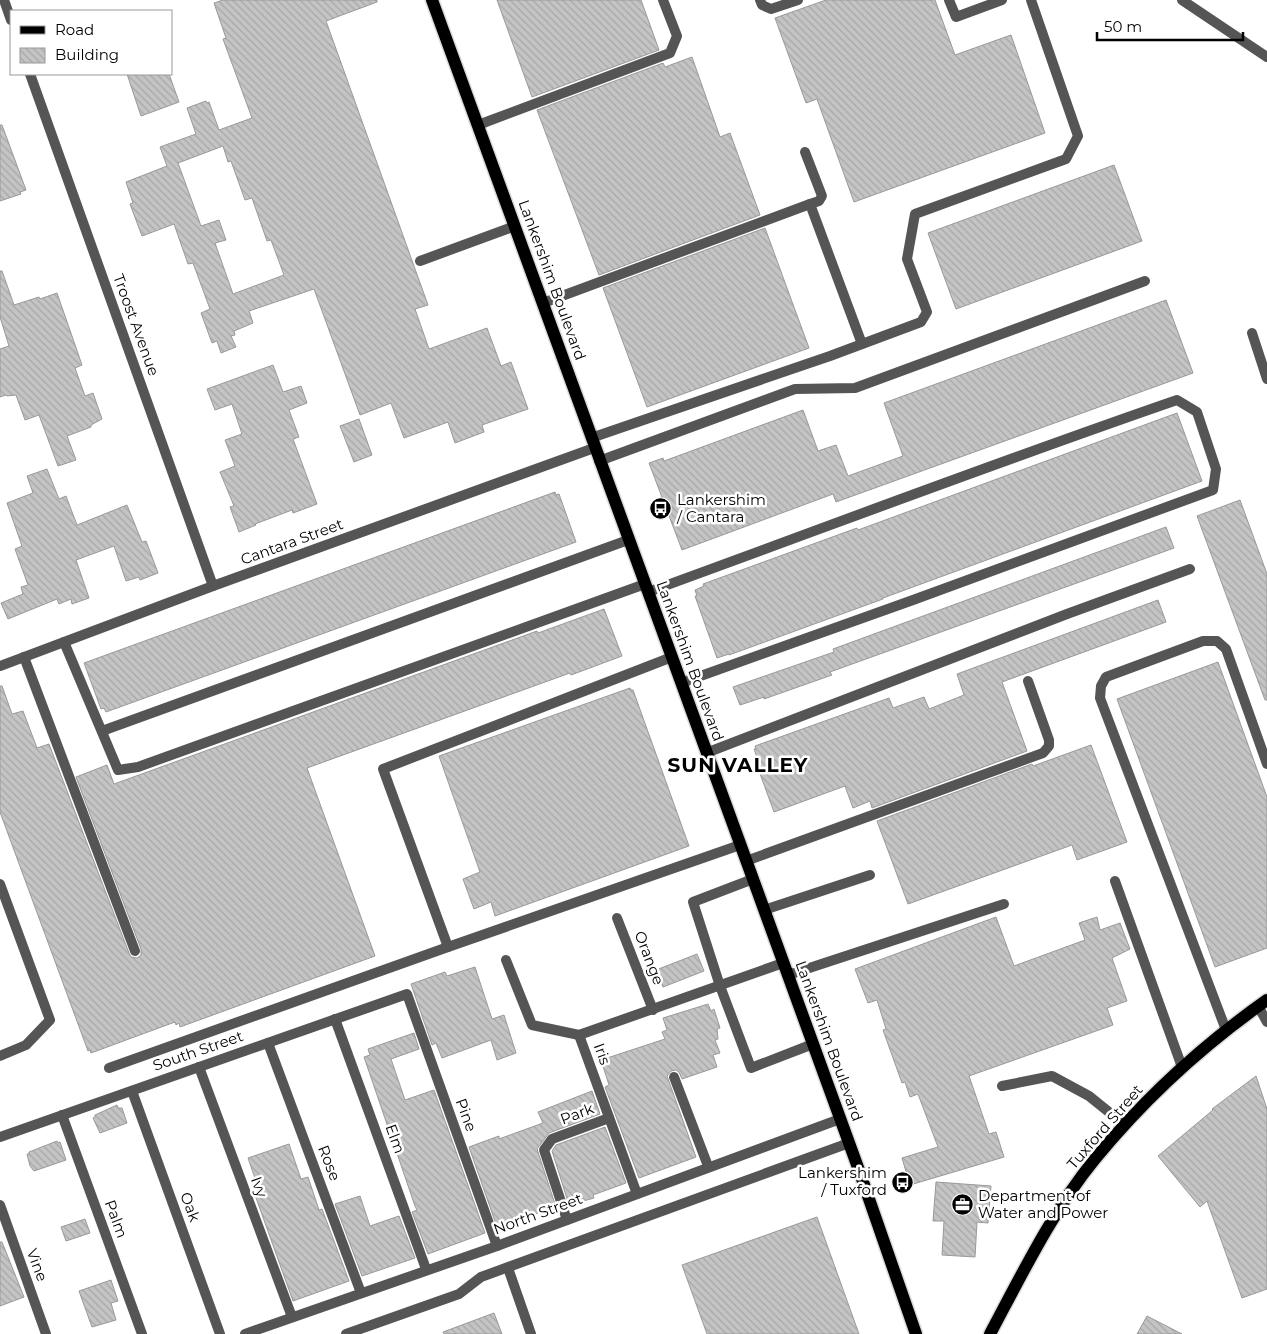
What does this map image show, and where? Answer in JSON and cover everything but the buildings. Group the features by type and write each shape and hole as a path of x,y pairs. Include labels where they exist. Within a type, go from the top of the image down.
{"main road":[{"name":"Lankershim Boulevard","path":"432,0 849,1143 916,1334"},
{"name":"Tuxford Street","path":"990,1334 1031,1257 1094,1160 1125,1125 1182,1067 1262,1003"}],"street":[{"path":"4,0 10,17"},
{"path":"478,125 670,52 677,36 663,0"},
{"path":"760,0 762,5 771,9 798,0"},
{"path":"949,0 956,17 1002,0"},
{"name":"Cantara Street","path":"0,666 921,322 927,312 907,259 915,214 1066,159 1078,136 1031,0"},
{"path":"1182,0 1267,57"},
{"name":"Troost Avenue","path":"30,75 213,586"},
{"path":"543,302 819,201 822,196 805,152"},
{"path":"810,204 862,344"},
{"path":"420,261 515,226"},
{"path":"599,461 796,389 856,388 1145,281"},
{"path":"1252,333 1267,379"},
{"path":"64,642 118,770 138,767 894,503 1026,452 1177,400 1197,412 1216,469 1213,490 681,682"},
{"path":"102,731 628,540"},
{"path":"706,752 1190,569"},
{"path":"1226,1030 1100,698 1101,686 1106,677 1203,641 1217,641 1226,649 1267,764"},
{"path":"24,657 135,951"},
{"path":"448,946 383,769 672,657"},
{"path":"746,861 1043,753 1049,746 1049,740 1028,681"},
{"path":"109,1068 448,946 740,845"},
{"path":"764,910 870,875"},
{"path":"753,879 693,902 720,986 751,1068 813,1044"},
{"path":"1115,882 1182,1067"},
{"path":"0,884 50,1020 26,1045 0,1056"},
{"path":"788,975 1004,904"},
{"name":"Orange","path":"617,918 652,1010"},
{"name":"Iris","path":"506,960 532,1025 579,1035 637,1194"},
{"path":"579,1035 783,963"},
{"name":"South Street","path":"0,1137 407,994"},
{"name":"Pine","path":"407,994 497,1246"},
{"path":"1262,1003 1267,1022"},
{"name":"Elm","path":"335,1019 426,1269"},
{"name":"Rose","path":"268,1043 362,1293"},
{"name":"Ivy","path":"199,1067 292,1317"},
{"path":"1002,1086 1052,1076 1089,1096 1125,1125"},
{"path":"674,1077 708,1166"},
{"name":"Oak","path":"132,1091 220,1334"},
{"name":"Palm","path":"62,1115 142,1334"},
{"name":"Park","path":"567,1220 544,1150 552,1139 609,1118"},
{"name":"North Street","path":"245,1334 426,1269 497,1246 708,1166 840,1119"},
{"path":"346,1334 459,1294 481,1277 849,1143"},
{"name":"Vine","path":"0,1205 46,1334"},
{"path":"508,1268 531,1334"}],"place":[{"name":"Lankershim / Cantara","path":"661,509"},
{"name":"Lankershim / Tuxford","path":"903,1182"},
{"name":"Department of Water and Power","path":"962,1205"}],"district":[{"name":"SUN VALLEY","path":"738,765"}]}
